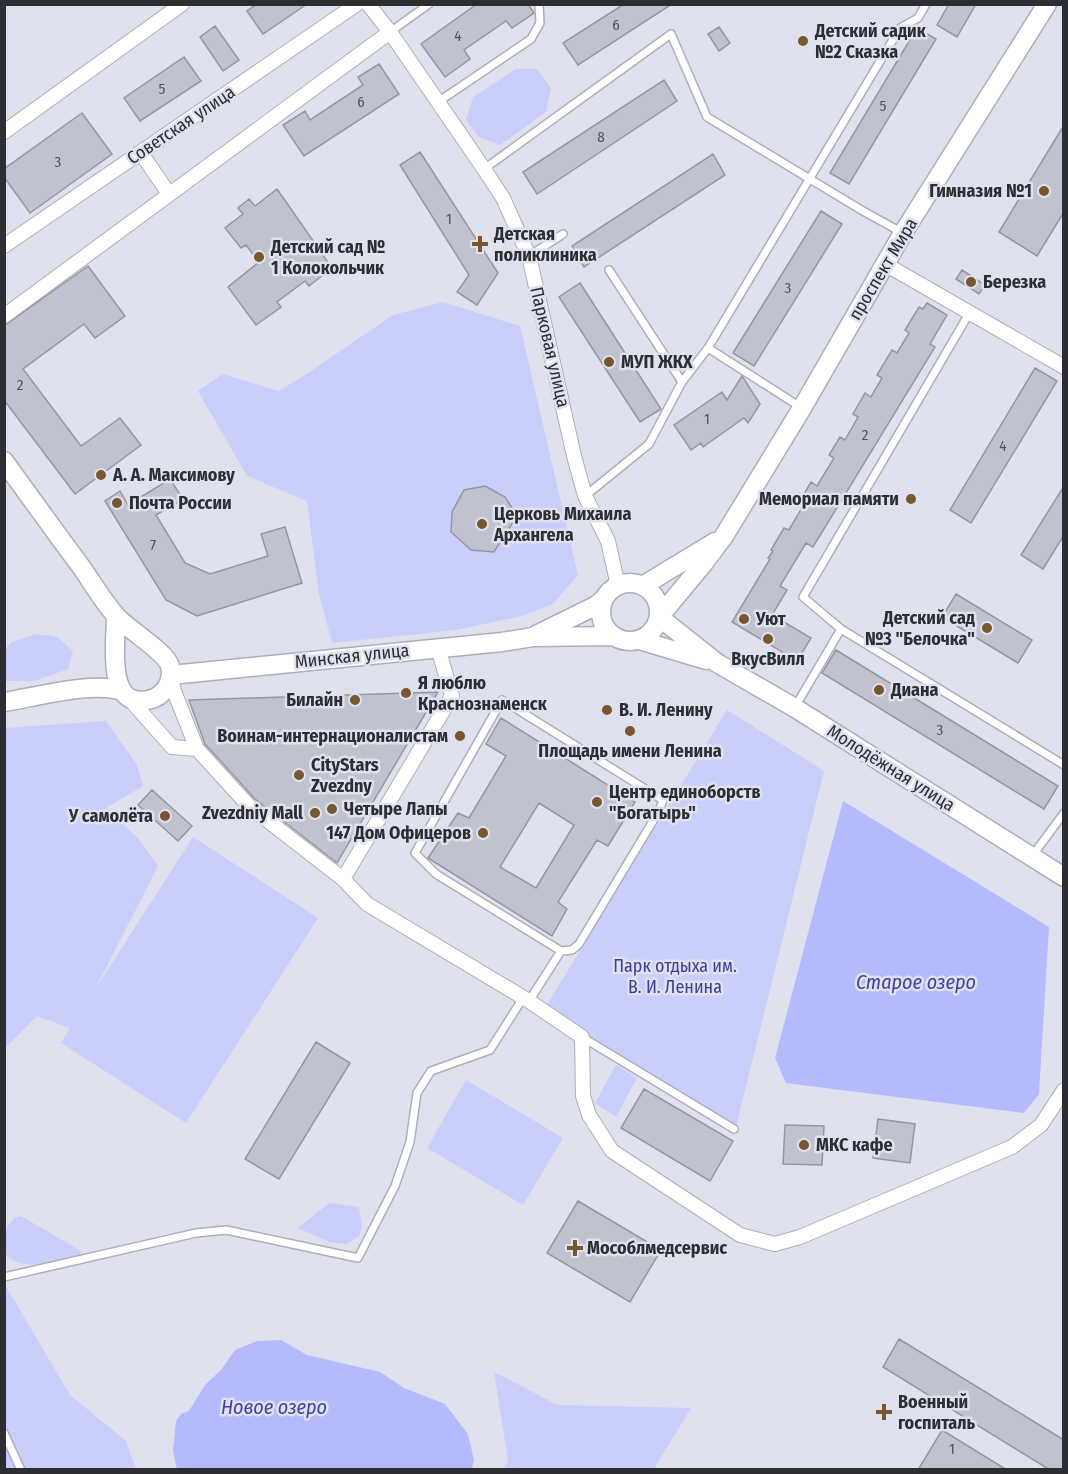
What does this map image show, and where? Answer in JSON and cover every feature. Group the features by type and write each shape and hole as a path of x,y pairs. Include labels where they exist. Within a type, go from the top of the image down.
{"street":[{"path":"4,132 182,4"},
{"name":"Советская улица","path":"4,246 357,4"},
{"name":"Парковая улица","path":"368,4 390,32 503,198 529,256 574,456 585,496 608,542 618,586"},
{"name":"проспект Мира","path":"659,617 724,536 802,408 903,233 1047,4"},
{"path":"4,316 390,32"},
{"path":"141,153 169,194"},
{"path":"885,264 1064,367"},
{"path":"4,461 116,616 166,658 174,691 197,749 249,806 343,879 367,904 526,1000 582,1037 582,1096 589,1115 612,1151 740,1235 775,1244 800,1237 1012,1147 1041,1125 1064,1090"},
{"name":"проспект Мира","path":"644,585 724,536"},
{"path":"625,583 644,585 658,604 659,617 655,628 639,640 626,641 614,636 603,624 601,614 603,600 612,588 625,583"},
{"name":"Минская улица","path":"533,637 603,600"},
{"path":"116,616 120,683 172,747 197,749"},
{"name":"Молодёжная улица","path":"659,617 717,663 795,708 1064,877"},
{"name":"Минская улица","path":"171,675 533,637 614,636"},
{"name":"Молодёжная улица","path":"639,640 717,663"},
{"path":"152,647 131,649 120,658 120,683 141,701 158,697 165,691 171,675"},
{"path":"343,879 452,696 438,648"},
{"path":"4,702 120,683"}],"lane":[{"path":"390,32 429,4"},
{"path":"438,102 531,39 540,23 540,4"},
{"path":"585,496 648,444 682,381 708,348 900,28 918,18 926,4"},
{"path":"484,169 670,34 707,117 903,233"},
{"path":"529,256 563,234"},
{"path":"609,270 682,381"},
{"path":"970,312 803,597 841,629 1064,765"},
{"path":"708,348 802,408"},
{"path":"795,708 841,629"},
{"path":"4,1277 196,1233 226,1230 358,1258 395,1186 410,1142 417,1093 431,1071 490,1050 561,951 572,950 579,944 659,811 663,800 502,700 415,853 436,874 561,951"},
{"path":"1032,856 1064,813"},
{"path":"582,1037 734,1129"},
{"path":"4,1434 21,1470"}],"green space":[{"path":"516,69 537,69 551,88 546,112 500,145 479,137 466,120 473,97"},
{"path":"443,302 520,326 578,575 553,604 522,616 456,630 332,643 319,594 307,501 247,476 198,391 223,374 278,391 393,315"},
{"path":"36,634 57,637 73,651 68,669 34,681 5,681 5,649 12,642"},
{"name":"Парк отдыха им. В. И. Ленина","path":"727,710 824,771 736,1127 545,1008"},
{"path":"106,721 137,765 143,786 106,808 139,839 158,866 96,988 193,837 318,918 186,1123 61,1043 70,1028 37,1016 5,1048 5,728"},
{"path":"616,1065 637,1078 616,1117 595,1103"},
{"path":"466,1080 563,1138 523,1205 427,1148"},
{"path":"329,1203 359,1207 362,1227 359,1236 346,1244 329,1242 298,1228"},
{"path":"21,1216 81,1251 80,1255 41,1264 13,1260 5,1254 5,1230 14,1218"},
{"path":"4,1283 70,1395 126,1441 136,1469 5,1469"},
{"path":"494,1372 558,1405 691,1408 654,1469 504,1469 508,1460"}],"water":[{"name":"Старое озеро","path":"843,801 1049,927 1039,1094 1024,1113 786,1083 775,1058"},
{"name":"Новое озеро","path":"281,1340 307,1355 380,1372 404,1388 445,1404 468,1434 474,1460 472,1469 177,1469 173,1451 176,1421 181,1414 189,1411 205,1385 221,1370 235,1350 257,1341"}],"building":[{"path":"257,4 307,4 263,34 247,11"},
{"path":"477,4 528,4 534,13 512,28 506,21 464,50 470,59 445,77 421,44"},
{"path":"624,4 672,4 578,65 563,43"},
{"path":"949,4 976,4 957,37 937,25"},
{"path":"215,26 239,60 223,71 200,37"},
{"path":"719,27 730,43 719,51 708,34"},
{"path":"917,28 936,39 849,184 830,173"},
{"path":"184,57 201,81 140,121 124,98"},
{"path":"379,64 399,94 304,156 283,125 305,111 310,120 363,85 358,77"},
{"path":"664,80 677,101 537,194 523,172"},
{"path":"82,113 112,154 30,213 4,177 4,169"},
{"name":"Гимназия №1","path":"1064,125 1064,212 1037,256 999,232"},
{"path":"420,152 498,273 477,305 457,292 469,275 400,165"},
{"path":"713,154 725,175 584,267 572,246"},
{"path":"277,189 332,268 309,286 305,281 277,302 281,307 256,325 228,287 259,262 246,245 241,248 225,228 243,214 238,208 249,199 255,206"},
{"path":"821,211 842,224 754,366 733,353"},
{"path":"88,266 125,316 95,338 84,324 23,369 81,446 120,418 141,445 75,494 4,400 4,326"},
{"name":"Березка","path":"962,270 985,285 979,294 956,279"},
{"path":"580,283 661,409 640,422 559,297"},
{"path":"927,303 947,315 930,344 935,347 813,547 806,543 780,586 787,590 772,615 811,638 797,661 732,622 770,559 768,558 773,551 771,550 784,528 789,530 803,506 798,504 811,482 817,486 834,458 829,455 840,437 845,440 858,417 853,414 865,393 871,397 882,378 877,375 892,350 897,353 909,333 905,330 919,307 923,309"},
{"path":"1035,368 1057,381 971,523 950,510"},
{"path":"742,376 760,404 748,423 744,418 703,447 701,443 691,450 674,425 722,392 727,400"},
{"path":"170,479 183,499 156,515 185,563 210,574 268,556 261,534 285,527 302,583 197,616 166,600 105,501 120,491 128,505"},
{"name":"Церковь Михаила Архангела","path":"485,486 505,497 517,516 494,552 471,550 451,532 452,512 464,490"},
{"path":"1064,486 1064,535 1043,569 1021,555"},
{"name":"Детский сад №3 \"Белочка\"","path":"956,594 1032,640 1018,663 942,617"},
{"path":"836,650 1058,786 1044,809 822,673"},
{"name":"Zvezdniy Mall","path":"438,692 337,863 255,799 205,744 189,700"},
{"name":"147 Дом Офицеров","path":"501,718 635,802 608,846 597,840 558,902 567,909 552,936 428,858 458,813 469,818 506,756 486,744","holes":["539,803 574,825 536,888 500,867"]},
{"name":"У самолёта","path":"152,790 192,826 178,841 138,805"},
{"path":"316,1042 350,1063 279,1179 245,1159"},
{"path":"644,1089 733,1141 710,1181 621,1128"},
{"path":"878,1119 915,1124 910,1163 873,1158"},
{"name":"МКС кафе","path":"785,1125 824,1126 822,1165 783,1164"},
{"path":"578,1201 661,1250 630,1302 547,1253"},
{"path":"899,1339 1064,1440 1064,1470 1050,1470 883,1367"},
{"path":"942,1430 1007,1470 918,1470"}],"place":[{"name":"Детский садик №2 Сказка","path":"803,41"},
{"name":"Гимназия №1","path":"1044,191"},
{"name":"Детская поликлиника","path":"480,244"},
{"name":"Детский сад № 1 Колокольчик","path":"259,257"},
{"name":"Березка","path":"971,282"},
{"name":"МУП ЖКХ","path":"609,362"},
{"name":"А. А. Максимову","path":"101,475"},
{"name":"Мемориал памяти","path":"911,499"},
{"name":"Почта России","path":"117,503"},
{"name":"Церковь Михаила Архангела","path":"482,524"},
{"name":"Уют","path":"744,619"},
{"name":"Детский сад №3 \"Белочка\"","path":"987,628"},
{"name":"ВкусВилл","path":"768,639"},
{"name":"Диана","path":"879,690"},
{"name":"Я люблю Краснознаменск","path":"406,693"},
{"name":"Билайн","path":"355,700"},
{"name":"В. И. Ленину","path":"607,710"},
{"name":"Площадь имени Ленина","path":"630,731"},
{"name":"Воинам-интернационалистам","path":"460,736"},
{"name":"CityStars Zvezdny","path":"299,775"},
{"name":"Центр единоборств \"Богатырь\"","path":"597,802"},
{"name":"Четыре Лапы","path":"332,809"},
{"name":"Zvezdniy Mall","path":"315,813"},
{"name":"У самолёта","path":"165,816"},
{"name":"147 Дом Офицеров","path":"483,833"},
{"name":"МКС кафе","path":"804,1145"},
{"name":"Мособлмедсервис","path":"575,1248"},
{"name":"Военный госпиталь","path":"884,1412"}]}
